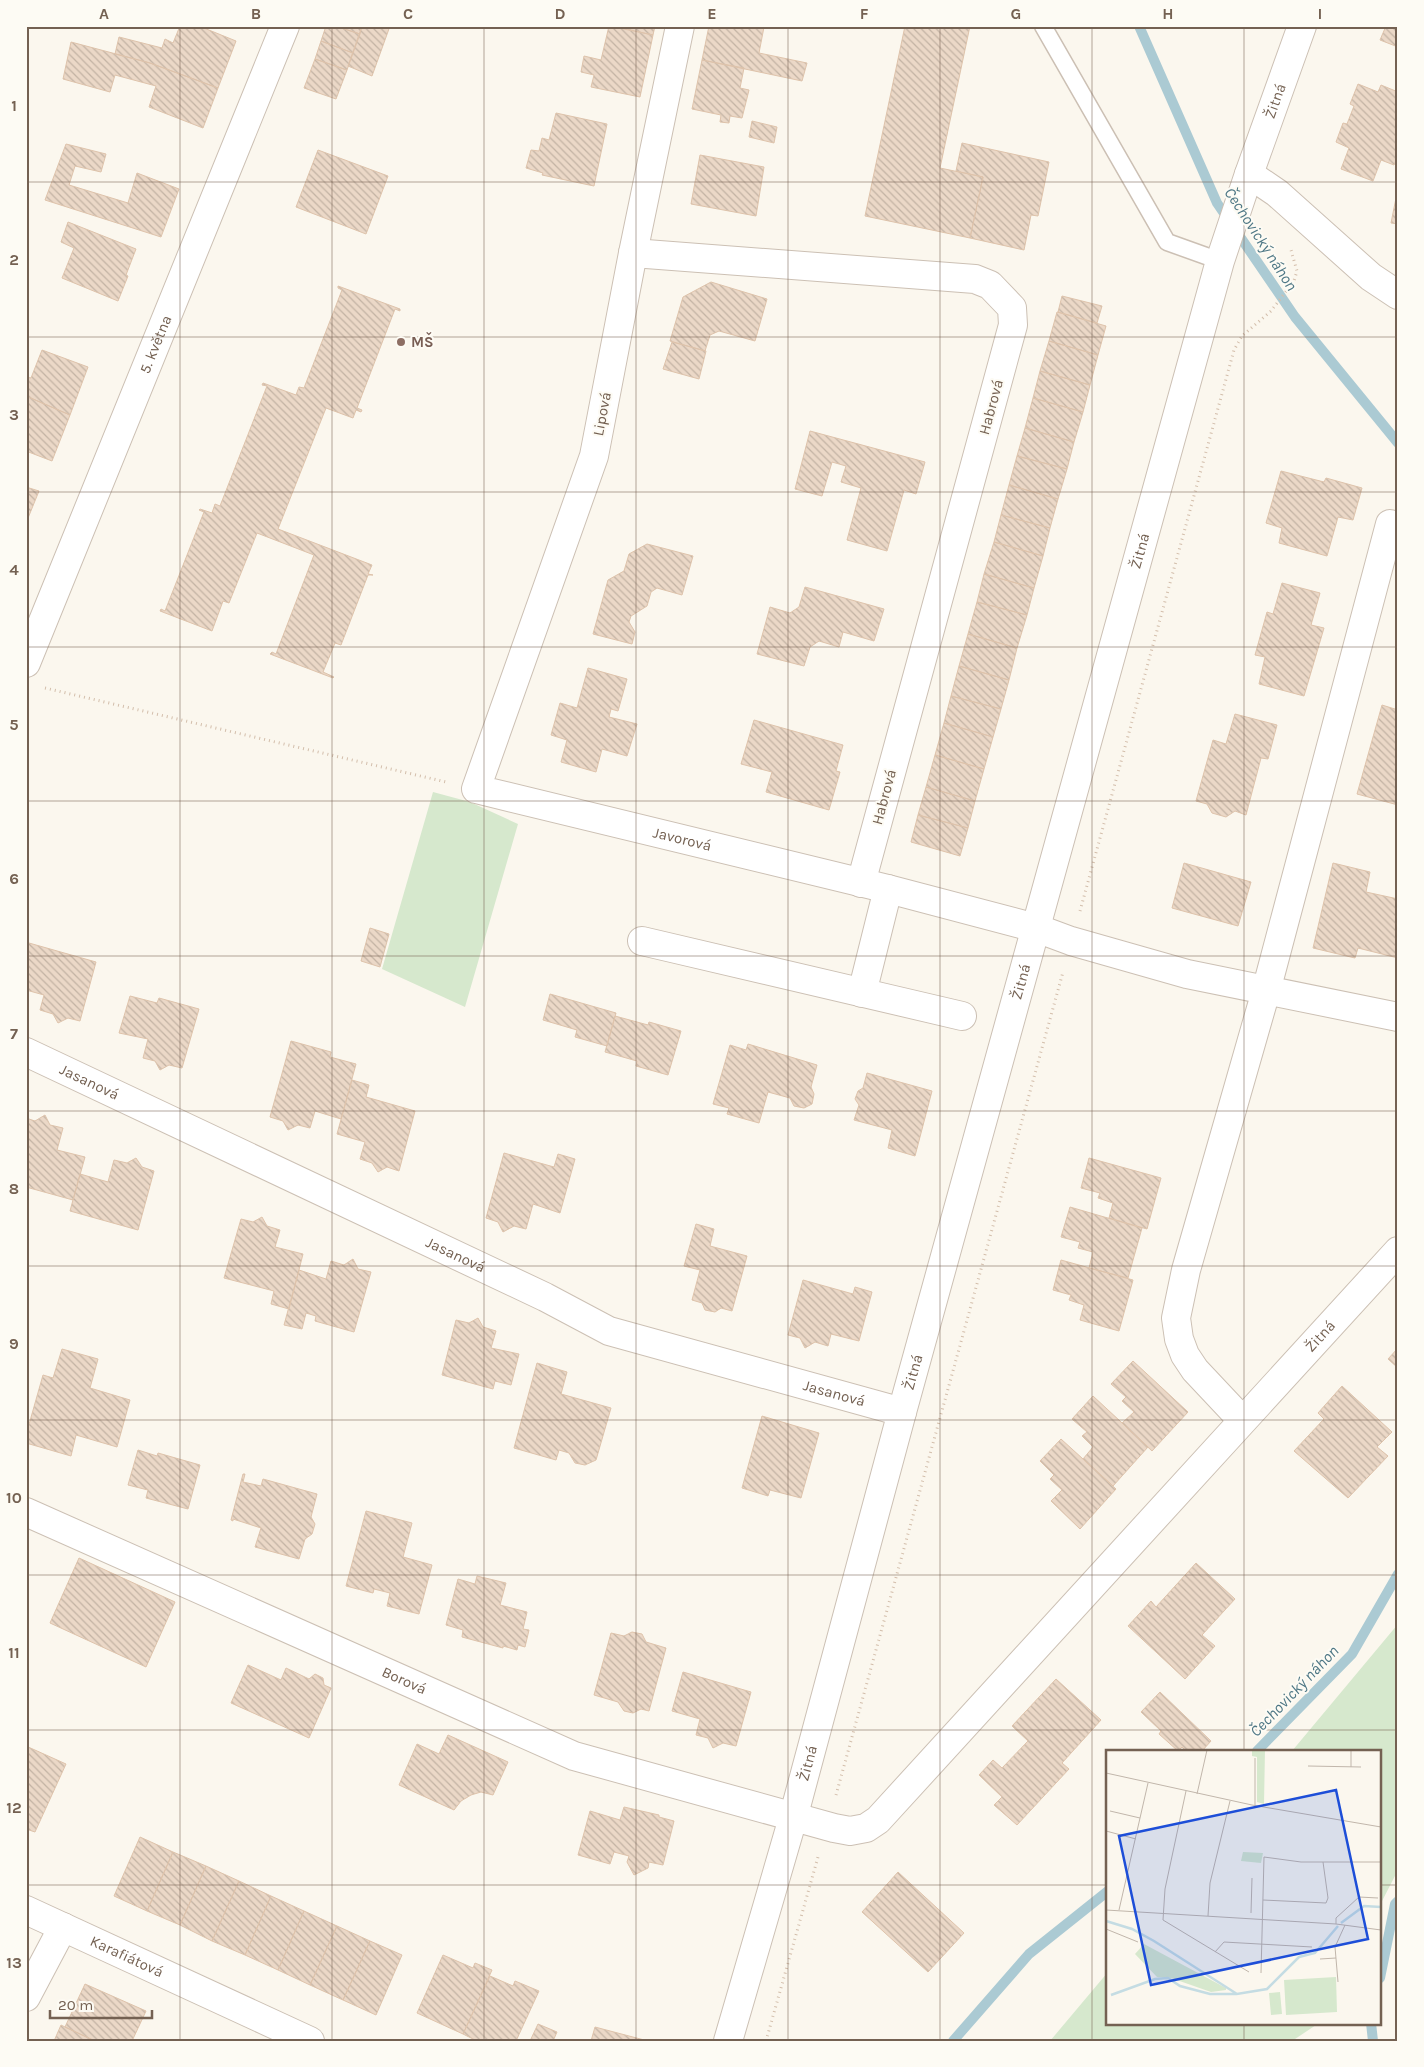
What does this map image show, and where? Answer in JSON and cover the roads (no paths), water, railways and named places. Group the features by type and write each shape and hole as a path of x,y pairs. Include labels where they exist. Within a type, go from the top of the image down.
{"street":[{"name":"5. května","path":"31,675 285,26"},
{"name":"Lipová","path":"476,789 594,456 633,253 680,26"},
{"name":"Žitná","path":"728,2041 793,1818 902,1412 1223,253 1302,26"},
{"path":"1246,184 1278,193 1371,277 1398,294"},
{"name":"Habrová","path":"633,253 975,279 990,285 1012,308 1013,325 861,883"},
{"path":"1242,1420 1195,1370 1185,1356 1176,1318 1186,1270 1266,991 1390,524"},
{"name":"Javorová","path":"476,789 888,889 1036,928"},
{"path":"862,993 888,889"},
{"path":"1036,928 1071,941 1188,974 1398,1017"},
{"path":"642,941 962,1016"},
{"name":"Jasanová","path":"26,1052 545,1297 609,1331 902,1412"},
{"name":"Žitná","path":"793,1818 850,1831 866,1828 878,1820 1242,1420 1398,1252"},
{"name":"Borová","path":"26,1512 574,1756 793,1818"},
{"name":"Karafiátová","path":"26,1910 310,2041"},
{"path":"26,1997 63,1927"}],"lane":[{"path":"1043,26 1167,242 1223,253"}],"waterway":[{"name":"Čechovický náhon","path":"1139,26 1217,203 1295,317 1398,443"},
{"name":"Čechovický náhon","path":"1258,1750 1352,1654 1398,1574"},
{"name":"Čechovický náhon","path":"953,2041 1029,1954 1106,1893"},
{"path":"1382,1968 1395,1904 1398,1901"},
{"path":"1371,2024 1373,2041"}],"place":[{"name":"MŠ","path":"401,342"}]}
